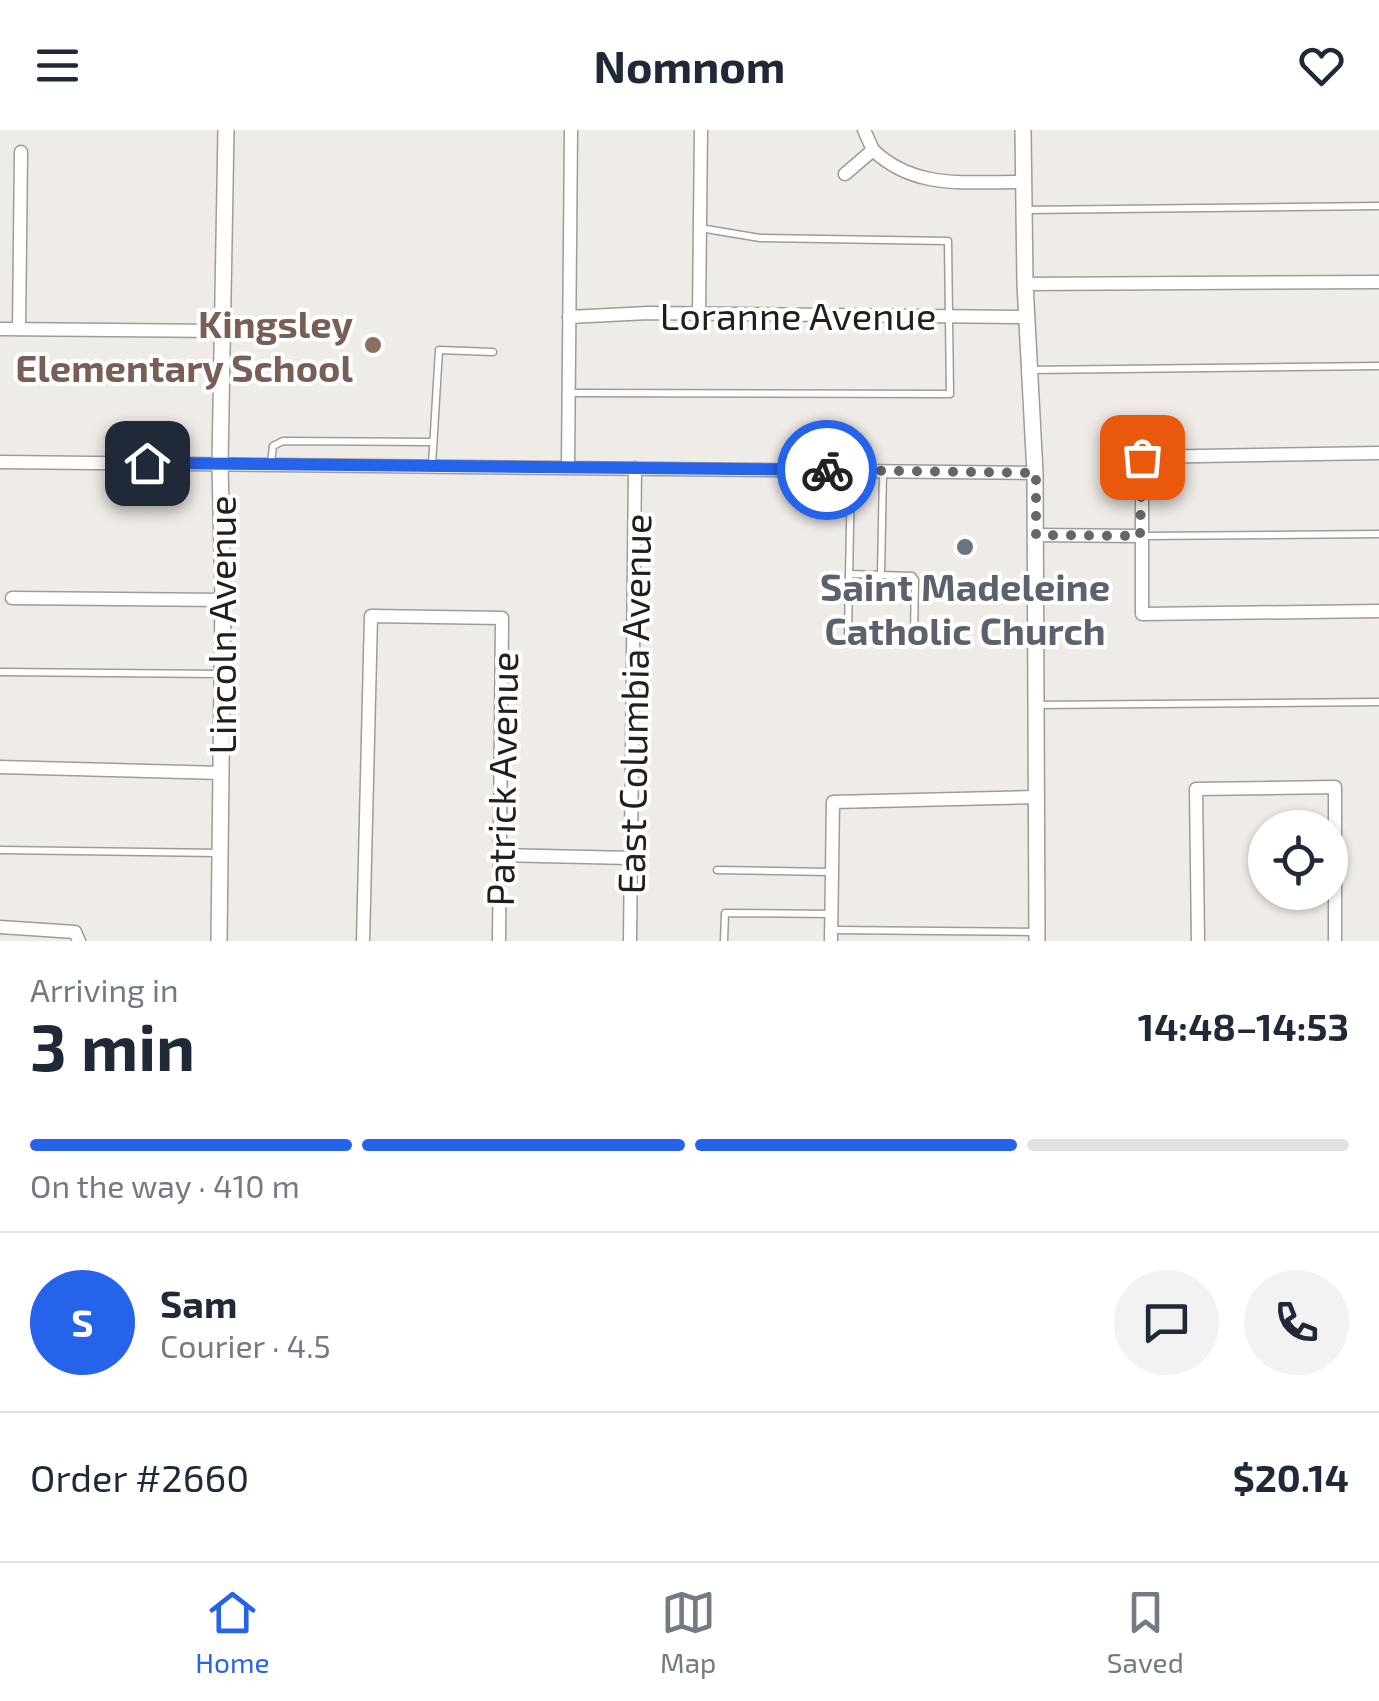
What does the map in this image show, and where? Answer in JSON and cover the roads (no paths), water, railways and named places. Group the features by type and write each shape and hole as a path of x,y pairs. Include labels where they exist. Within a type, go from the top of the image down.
{"street":[{"name":"Lincoln Avenue","path":"218,941 226,130"},
{"path":"568,466 572,130"},
{"path":"699,314 701,130"},
{"path":"864,130 873,150 891,167 927,180 1023,182"},
{"path":"1023,130 1025,284 1036,473 1037,937"},
{"path":"845,174 873,150"},
{"path":"19,329 20,152"},
{"path":"1025,284 1379,282"},
{"name":"Loranne Avenue","path":"569,316 1027,317"},
{"path":"0,329 224,332"},
{"path":"1379,453 1142,457 1140,536 1142,614 1379,611"},
{"path":"0,462 1036,473"},
{"name":"East Columbia Avenue","path":"630,941 635,468"},
{"path":"1036,535 1140,536"},
{"path":"12,598 223,600"},
{"name":"Patrick Avenue","path":"362,941 371,616 502,618 498,941"},
{"path":"0,767 222,772"},
{"path":"1198,941 1196,789 1335,787 1335,941"},
{"path":"831,935 833,802 1035,797"},
{"path":"500,856 631,858"},
{"path":"0,928 77,936"}],"lane":[{"path":"1024,210 1379,206"},
{"path":"568,393 950,394 948,241 760,238 699,228"},
{"path":"432,465 440,350 493,352"},
{"path":"1030,370 1379,366"},
{"path":"270,464 273,446 284,441 432,442"},
{"path":"849,574 912,576 912,638 850,637 849,574 851,470"},
{"path":"881,575 883,470"},
{"path":"1140,536 1379,534"},
{"path":"0,672 222,674"},
{"path":"1035,706 1379,702"},
{"path":"0,850 220,853"},
{"path":"718,870 832,872"},
{"path":"724,941 725,913 831,914"},
{"path":"831,935 1037,937"}],"place":[{"name":"Kingsley Elementary School","path":"373,345"},
{"name":"Saint Madeleine Catholic Church","path":"965,547"}]}
